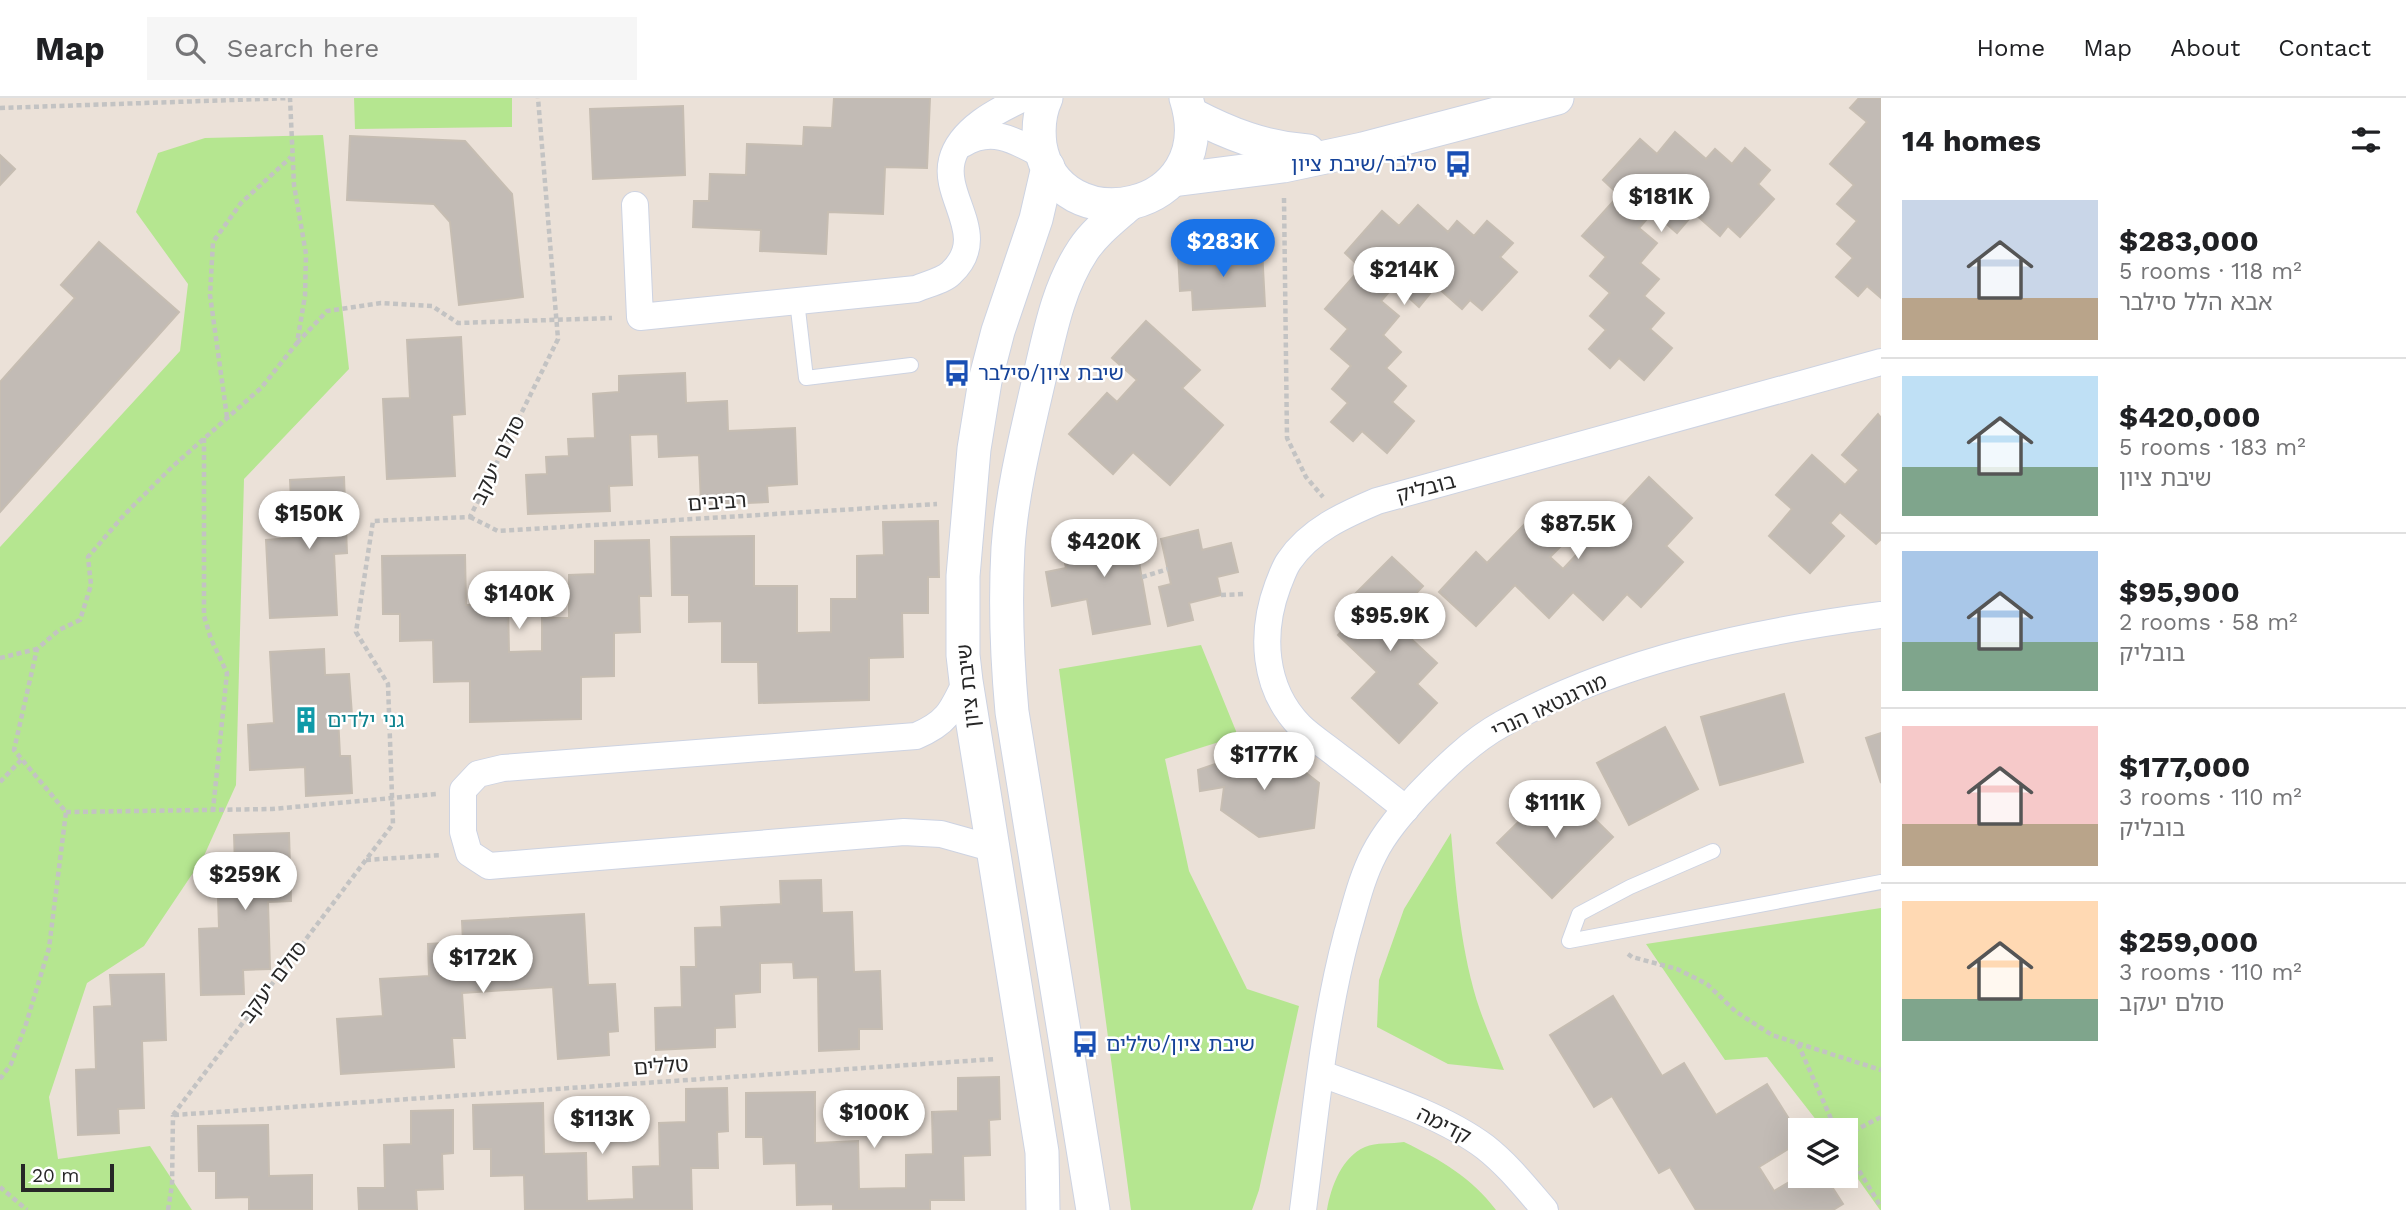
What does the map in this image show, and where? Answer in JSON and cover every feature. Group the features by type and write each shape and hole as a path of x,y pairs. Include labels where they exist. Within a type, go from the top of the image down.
{"street":[{"path":"635,205 640,317 916,289 950,275 966,254 966,229 954,188 951,163 956,149 968,134 985,120 1024,98"},
{"name":"שיבת ציון","path":"1043,1210 1042,1153 965,681 963,576 968,502 985,381 998,331 1036,219 1045,161 1038,131 1041,107 1046,98"},
{"path":"1173,180 1283,166 1363,149 1557,98"},
{"path":"956,149 976,137 1000,135 1014,140 1045,161 1062,186 1082,199 1104,205 1128,205 1153,197 1173,180 1186,160 1192,137 1189,106"},
{"path":"1189,106 1224,131 1260,145 1325,152 1363,149"},
{"name":"שיבת ציון","path":"1093,1210 1012,712 1007,656 1008,547 1014,494 1027,433 1053,320 1063,289 1084,248 1128,205"},
{"name":"בובליק","path":"1406,808 1300,725 1283,702 1270,671 1266,651 1268,618 1288,562 1311,537 1340,516 1377,501 1881,362"},
{"name":"מורגנטאו הנרי","path":"1303,1210 1333,986 1359,890 1374,853 1395,820 1436,777 1501,724 1558,697 1624,671 1702,647 1810,624 1881,615"},
{"path":"965,681 952,712 936,727 916,736 503,768 478,774 463,790 463,832 469,853 489,866 904,832 941,834 991,848"},
{"name":"קדימה","path":"1322,1074 1414,1109 1484,1146 1517,1177 1545,1210"}],"lane":[{"path":"797,301 806,378 911,365"},
{"path":"1713,850 1630,887 1579,914 1569,941 1881,882"}],"path":[{"path":"0,108 163,100 291,98 293,184 306,254 305,296 297,343"},
{"name":"סולם יעקב","path":"173,1115 393,824 388,684 356,632 373,521 470,517 558,339 538,98"},
{"path":"227,418 210,295 213,243 241,203 292,156"},
{"path":"1283,166 1287,438 1306,478 1340,516"},
{"path":"0,658 37,649 59,630 80,620 90,585 88,557 124,515 261,388 327,311 381,303 432,306 458,323 640,317"},
{"path":"204,438 204,616 211,639 227,673 213,810"},
{"name":"רביבים","path":"470,517 498,531 968,502"},
{"path":"1142,577 1168,569"},
{"path":"0,1079 11,1064 26,1024 49,948 66,812 14,750 37,649"},
{"path":"0,782 22,759"},
{"path":"66,812 272,809 463,790"},
{"path":"366,860 469,853"},
{"path":"1603,933 1632,957 1676,969 1707,984 1735,1011 1772,1035 1881,1070"},
{"path":"1798,1043 1831,1118"},
{"name":"טללים","path":"173,1115 1026,1057"},
{"path":"168,1210 172,1185 173,1115"},
{"path":"1858,1129 1881,1117"},
{"path":"1858,1169 1881,1207"},
{"path":"0,1187 27,1210"}],"green space":[{"path":"354,98 512,98 512,127 355,129"},
{"path":"323,135 349,369 244,479 236,785 203,858 144,946 87,983 49,1097 58,1159 150,1146 192,1210 0,1210 0,547 180,351 188,284 136,212 158,153 205,138"},
{"path":"1201,645 1238,736 1165,759 1189,871 1247,989 1299,1006 1259,1190 1252,1210 1131,1210 1059,669"},
{"path":"1451,833 1457,900 1468,967 1480,1010 1504,1070 1448,1064 1377,1027 1379,980 1404,909"},
{"path":"1881,908 1881,1210 1858,1179 1858,1118 1815,1118 1767,1057 1725,1060 1646,944"},
{"path":"1404,1142 1454,1170 1476,1188 1496,1210 1327,1210 1331,1191 1350,1158 1369,1145"}],"building":[{"path":"834,98 930,98 927,168 885,167 883,214 828,212 826,254 760,251 761,230 693,227 694,201 709,201 710,174 746,175 747,144 803,146 804,127 832,128"},
{"path":"1859,98 1881,98 1881,298 1867,286 1858,296 1836,277 1853,258 1837,244 1857,221 1837,204 1854,185 1830,164 1867,122 1850,108"},
{"path":"683,106 685,175 593,179 590,109"},
{"path":"1675,132 1706,159 1715,149 1732,164 1745,148 1770,170 1758,184 1774,199 1740,237 1728,226 1720,236 1694,213 1677,233 1653,212 1639,228 1657,243 1640,263 1659,279 1644,296 1664,313 1650,329 1672,348 1644,380 1619,358 1610,368 1589,349 1606,330 1590,316 1610,293 1590,276 1606,257 1582,236 1619,195 1603,180 1640,139 1657,154"},
{"path":"350,136 465,141 512,194 523,297 459,305 450,222 434,204 347,200"},
{"path":"0,155 15,169 0,185"},
{"path":"1418,205 1448,232 1457,221 1474,236 1487,221 1513,243 1500,257 1517,272 1482,310 1470,300 1462,309 1436,286 1419,307 1395,285 1381,301 1399,316 1383,335 1401,352 1386,368 1406,386 1392,402 1414,421 1387,453 1362,431 1353,441 1331,422 1348,403 1332,389 1351,366 1331,349 1348,329 1325,309 1361,268 1345,253 1382,211 1399,226"},
{"path":"99,242 179,312 0,512 0,382 75,298 61,285"},
{"path":"1262,249 1265,306 1193,310 1192,290 1180,291 1178,253"},
{"path":"1146,321 1200,370 1182,388 1223,425 1170,485 1133,452 1113,474 1069,434 1107,393 1117,402 1137,380 1112,358"},
{"path":"461,337 465,414 452,415 455,476 387,479 383,399 410,398 407,340"},
{"path":"685,373 686,403 727,401 728,431 795,428 797,484 767,486 768,502 701,505 699,455 659,457 658,434 630,435 632,485 609,486 610,511 528,514 526,475 547,474 546,457 569,456 568,439 595,438 593,394 619,392 619,376"},
{"path":"1878,414 1881,418 1881,539 1876,544 1840,512 1830,523 1844,536 1810,573 1769,536 1792,509 1776,495 1812,455 1845,485 1859,470 1842,455"},
{"path":"344,477 347,553 334,554 337,615 270,618 266,540 293,538 290,480"},
{"path":"1649,477 1692,518 1666,546 1683,562 1641,607 1627,594 1603,620 1573,592 1549,618 1515,585 1476,626 1439,592 1476,552 1487,563 1542,506 1572,535 1550,557 1563,569"},
{"path":"938,521 939,577 928,577 928,613 902,613 903,657 869,658 869,700 759,703 758,662 722,662 722,621 689,622 689,595 672,595 671,537 754,536 754,586 797,586 797,633 831,632 831,599 857,599 857,556 884,555 883,522"},
{"path":"1132,523 1150,624 1093,634 1087,599 1052,606 1046,572 1066,568 1063,553 1078,550 1075,534"},
{"path":"1198,530 1202,550 1231,543 1238,572 1217,577 1221,595 1189,603 1193,620 1168,626 1159,587 1171,584 1161,539"},
{"path":"649,540 651,596 639,596 640,632 614,633 614,676 581,677 581,719 470,722 470,681 434,682 433,640 400,641 400,614 383,614 382,556 465,555 466,605 508,605 509,652 542,651 542,618 569,618 569,575 595,574 595,541"},
{"path":"1392,557 1423,586 1391,620 1437,663 1417,684 1437,703 1399,743 1352,698 1377,672 1338,635 1367,606 1355,594"},
{"name":"גני ילדים","path":"324,649 325,675 349,674 352,715 338,716 340,756 350,756 352,793 306,796 305,767 250,770 248,725 274,723 270,652"},
{"path":"1784,694 1803,762 1720,785 1701,717"},
{"path":"1665,727 1698,789 1629,825 1597,763"},
{"path":"1881,733 1881,783 1866,738"},
{"path":"1270,745 1319,783 1314,828 1259,837 1221,810 1224,787 1200,791 1198,770"},
{"path":"1558,783 1613,837 1552,898 1497,843"},
{"path":"289,833 291,901 268,902 270,969 243,970 244,994 201,995 199,929 219,928 217,865 235,865 234,835"},
{"path":"821,880 822,913 852,912 854,972 880,971 882,1029 859,1029 859,1049 819,1051 818,977 794,978 793,962 760,963 760,992 734,994 735,1027 715,1028 715,1047 656,1050 655,1008 682,1007 681,967 696,967 695,928 722,927 721,907 781,904 780,881"},
{"path":"584,914 588,985 615,984 618,1031 608,1032 609,1055 558,1059 553,987 462,993 465,1038 452,1038 454,1067 341,1074 337,1019 383,1016 380,979 429,976 428,944 463,942 462,921"},
{"path":"164,974 166,1040 142,1041 144,1108 118,1109 119,1133 78,1135 76,1070 96,1069 94,1007 112,1006 110,975"},
{"path":"1613,996 1662,1076 1684,1063 1716,1115 1767,1084 1788,1118 1788,1149 1759,1167 1774,1191 1788,1183 1788,1188 1833,1188 1843,1204 1833,1210 1696,1210 1670,1167 1659,1173 1612,1096 1594,1107 1550,1035"},
{"path":"999,1077 1000,1119 989,1120 990,1155 963,1156 964,1200 930,1200 930,1210 833,1210 833,1204 797,1205 796,1163 764,1164 763,1137 746,1137 746,1093 815,1092 815,1143 858,1141 859,1189 906,1188 906,1155 933,1154 932,1112 958,1111 958,1078"},
{"path":"727,1088 728,1131 717,1132 718,1168 691,1168 692,1210 525,1210 524,1175 491,1176 491,1149 474,1149 473,1105 543,1103 544,1154 586,1153 587,1201 634,1199 633,1167 660,1166 659,1123 686,1122 686,1089"},
{"path":"453,1110 453,1153 442,1154 443,1189 416,1190 417,1210 359,1210 358,1188 385,1188 384,1145 411,1144 411,1111"},
{"path":"268,1125 269,1176 312,1175 312,1210 249,1210 249,1197 216,1198 216,1171 199,1171 198,1126"}],"place":[{"name":"סילבר/שיבת ציון","path":"1458,164"},
{"name":"שיבת ציון/סילבר","path":"957,373"},
{"name":"גני ילדים","path":"306,720"},
{"name":"שיבת ציון/טללים","path":"1085,1044"}]}
